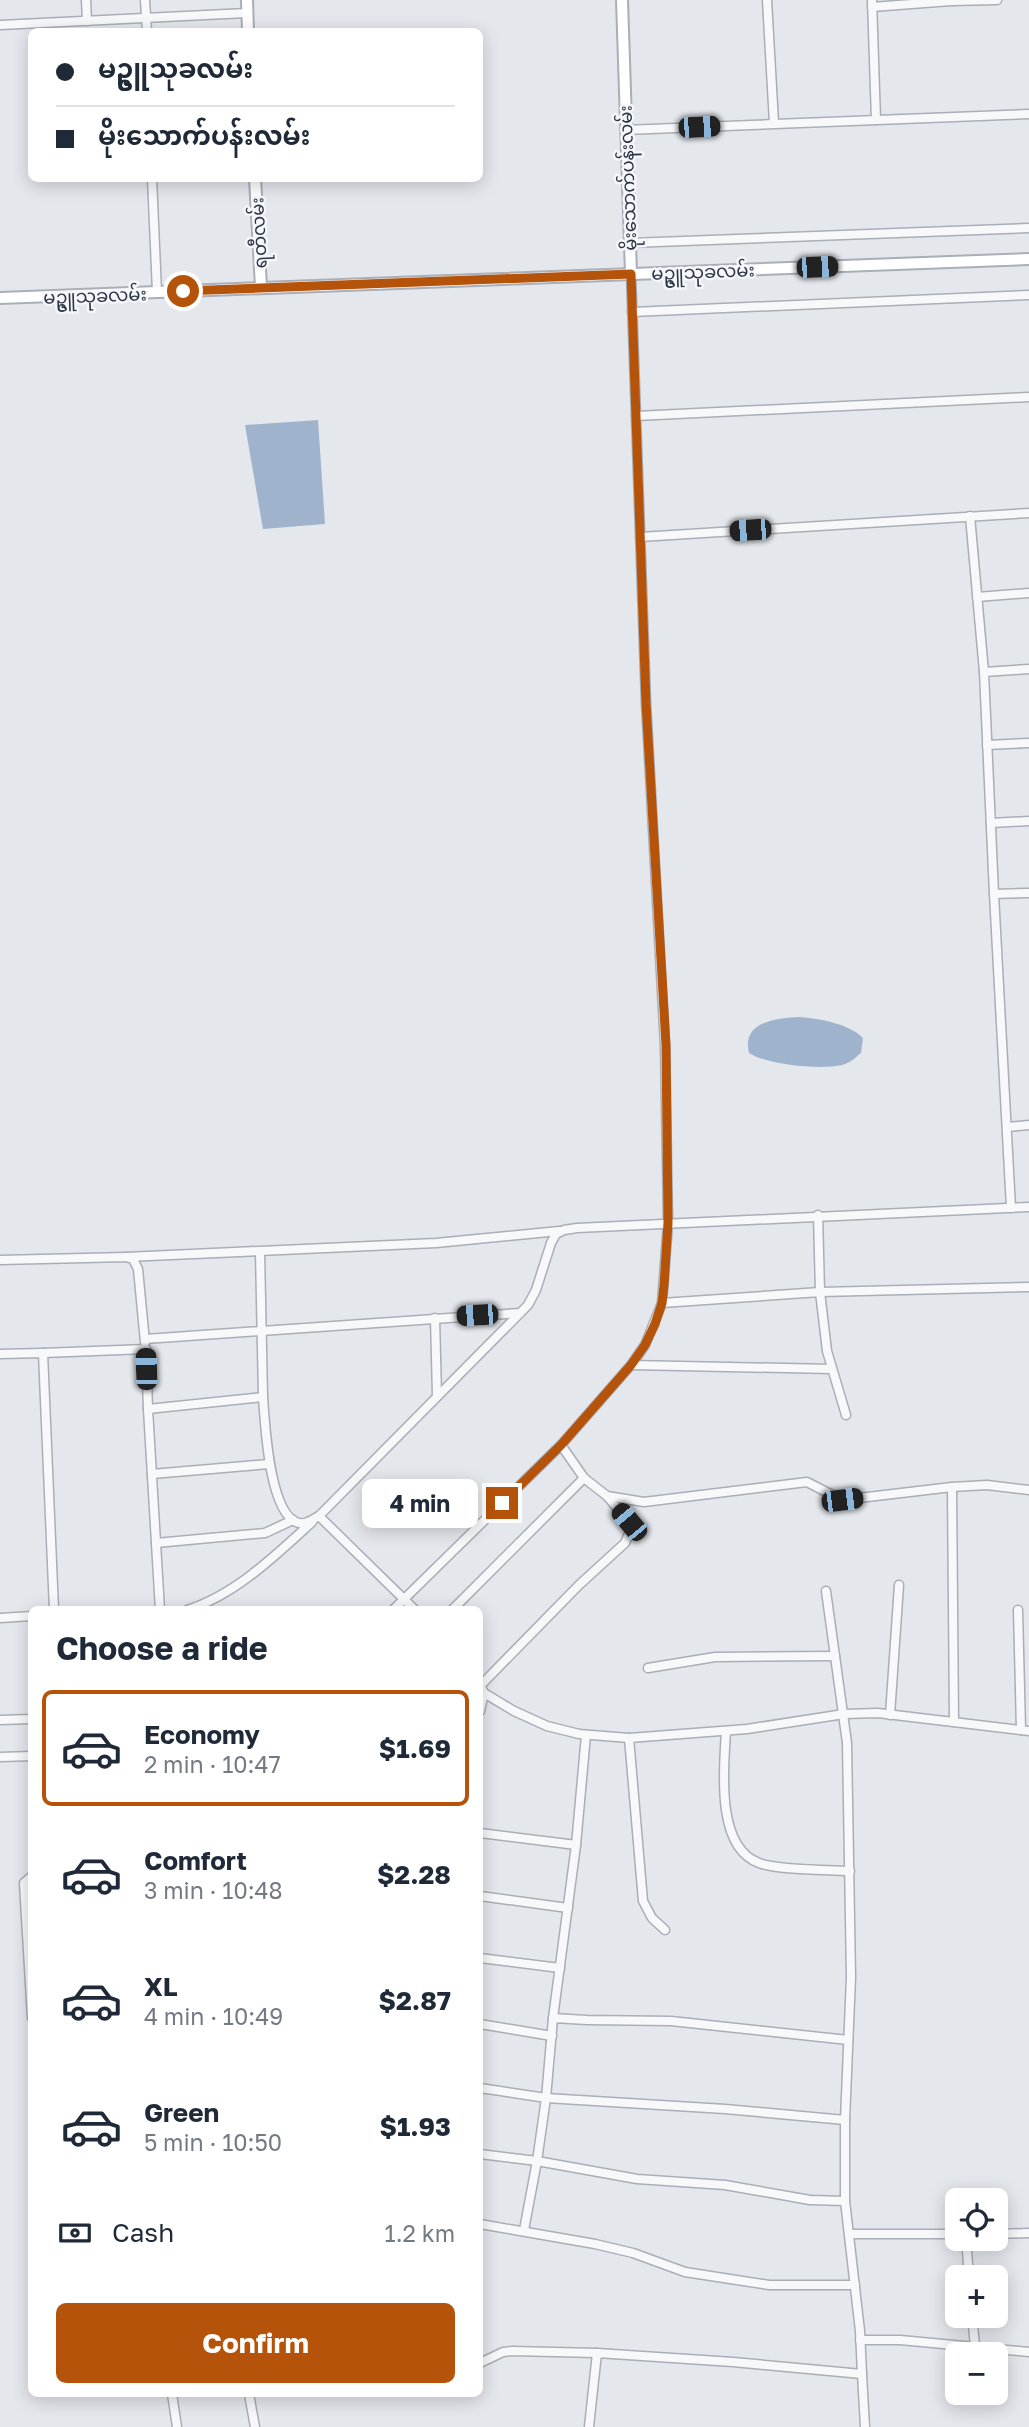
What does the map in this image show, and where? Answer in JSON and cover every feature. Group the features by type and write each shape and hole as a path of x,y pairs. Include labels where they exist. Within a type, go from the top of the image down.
{"street":[{"path":"86,0 86,21"},
{"path":"145,0 146,28"},
{"path":"247,0 248,28"},
{"name":"မိုးသောက်ပန်းလမ်း","path":"397,1606 561,1445 631,1365 645,1345 662,1303 668,1223 666,1045 646,703 622,0"},
{"path":"767,0 774,123"},
{"path":"876,120 872,4 997,0"},
{"path":"0,25 247,13"},
{"path":"625,130 1029,114"},
{"path":"152,182 157,292"},
{"name":"ရတီလမ်း","path":"255,182 261,287"},
{"path":"630,243 1029,228"},
{"name":"မဥ္ဇူသုခလမ်း","path":"0,298 1029,258"},
{"path":"632,312 1029,295"},
{"path":"635,416 1029,397"},
{"path":"640,537 1029,513"},
{"path":"970,516 984,672 993,894 1011,1208"},
{"path":"977,597 1029,593"},
{"path":"984,672 1029,669"},
{"path":"987,745 1029,743"},
{"path":"991,824 1029,821"},
{"path":"993,894 1029,893"},
{"path":"1008,1127 1029,1125"},
{"path":"0,1260 260,1252 436,1243 668,1223 1029,1207"},
{"path":"818,1215 820,1292 826,1341 846,1415"},
{"path":"195,1606 227,1590 261,1567 319,1516 528,1305 536,1290 551,1243 556,1234 564,1230"},
{"path":"260,1252 263,1397 269,1464 280,1504 293,1520 303,1524 319,1516"},
{"path":"126,1257 133,1259 138,1269 145,1344 160,1606"},
{"path":"662,1303 820,1292 1029,1287"},
{"path":"0,1354 43,1353 261,1331 520,1313"},
{"path":"435,1318 438,1396"},
{"path":"43,1353 54,1606"},
{"path":"631,1365 832,1369"},
{"path":"148,1409 263,1397"},
{"path":"483,1686 579,1585 625,1543 631,1529 629,1522 607,1496 584,1478 561,1445"},
{"path":"152,1474 269,1464"},
{"path":"456,1606 584,1478"},
{"path":"607,1496 644,1502 807,1482 842,1500 987,1485 1029,1490"},
{"path":"952,1487 954,1722"},
{"path":"319,1516 411,1606"},
{"path":"156,1543 265,1532 275,1530 293,1520"},
{"path":"890,1715 899,1585"},
{"path":"826,1591 847,1743 851,1977 845,2120 845,2201 860,2340 865,2427"},
{"path":"483,1689 514,1712 547,1727 586,1735 629,1738 726,1731 844,1714 890,1715 1025,1730 1018,1610"},
{"path":"0,1618 28,1616"},
{"path":"648,1668 715,1657 835,1656"},
{"path":"0,1720 28,1718"},
{"path":"726,1731 722,1791 727,1817 737,1842 746,1855 762,1865 850,1871"},
{"path":"524,2230 546,2098 553,2018 576,1845 586,1735"},
{"path":"629,1738 643,1901 652,1918 665,1930"},
{"path":"0,1757 28,1756"},
{"path":"483,1833 576,1845"},
{"path":"28,1880 24,1883 28,1950"},
{"path":"483,1896 568,1908"},
{"path":"483,1958 559,1968"},
{"path":"553,2018 587,2021 671,2021 848,2040"},
{"path":"483,2024 552,2036"},
{"path":"483,2088 546,2098 725,2109 845,2120"},
{"path":"483,2154 637,2179 725,2185 810,2200 845,2201"},
{"path":"483,2224 524,2230 633,2253 685,2272 769,2285 855,2286"},
{"path":"1008,2234 1029,2233"},
{"path":"850,2234 945,2234"},
{"path":"860,2340 945,2344"},
{"path":"1008,2350 1029,2352"},
{"path":"483,2362 503,2352 512,2351 597,2353 862,2374"},
{"path":"589,2427 597,2353"},
{"path":"172,2397 177,2427"},
{"path":"250,2397 255,2427"}],"water":[{"path":"318,420 325,524 263,529 245,425"},
{"path":"800,1017 833,1023 857,1033 863,1038 861,1053 845,1064 821,1067 768,1061 749,1053 750,1034 763,1023"}],"route":[{"path":"183,291 631,274 646,703 666,1045 668,1223 664,1285 655,1324 631,1365 561,1445 502,1503"}]}
